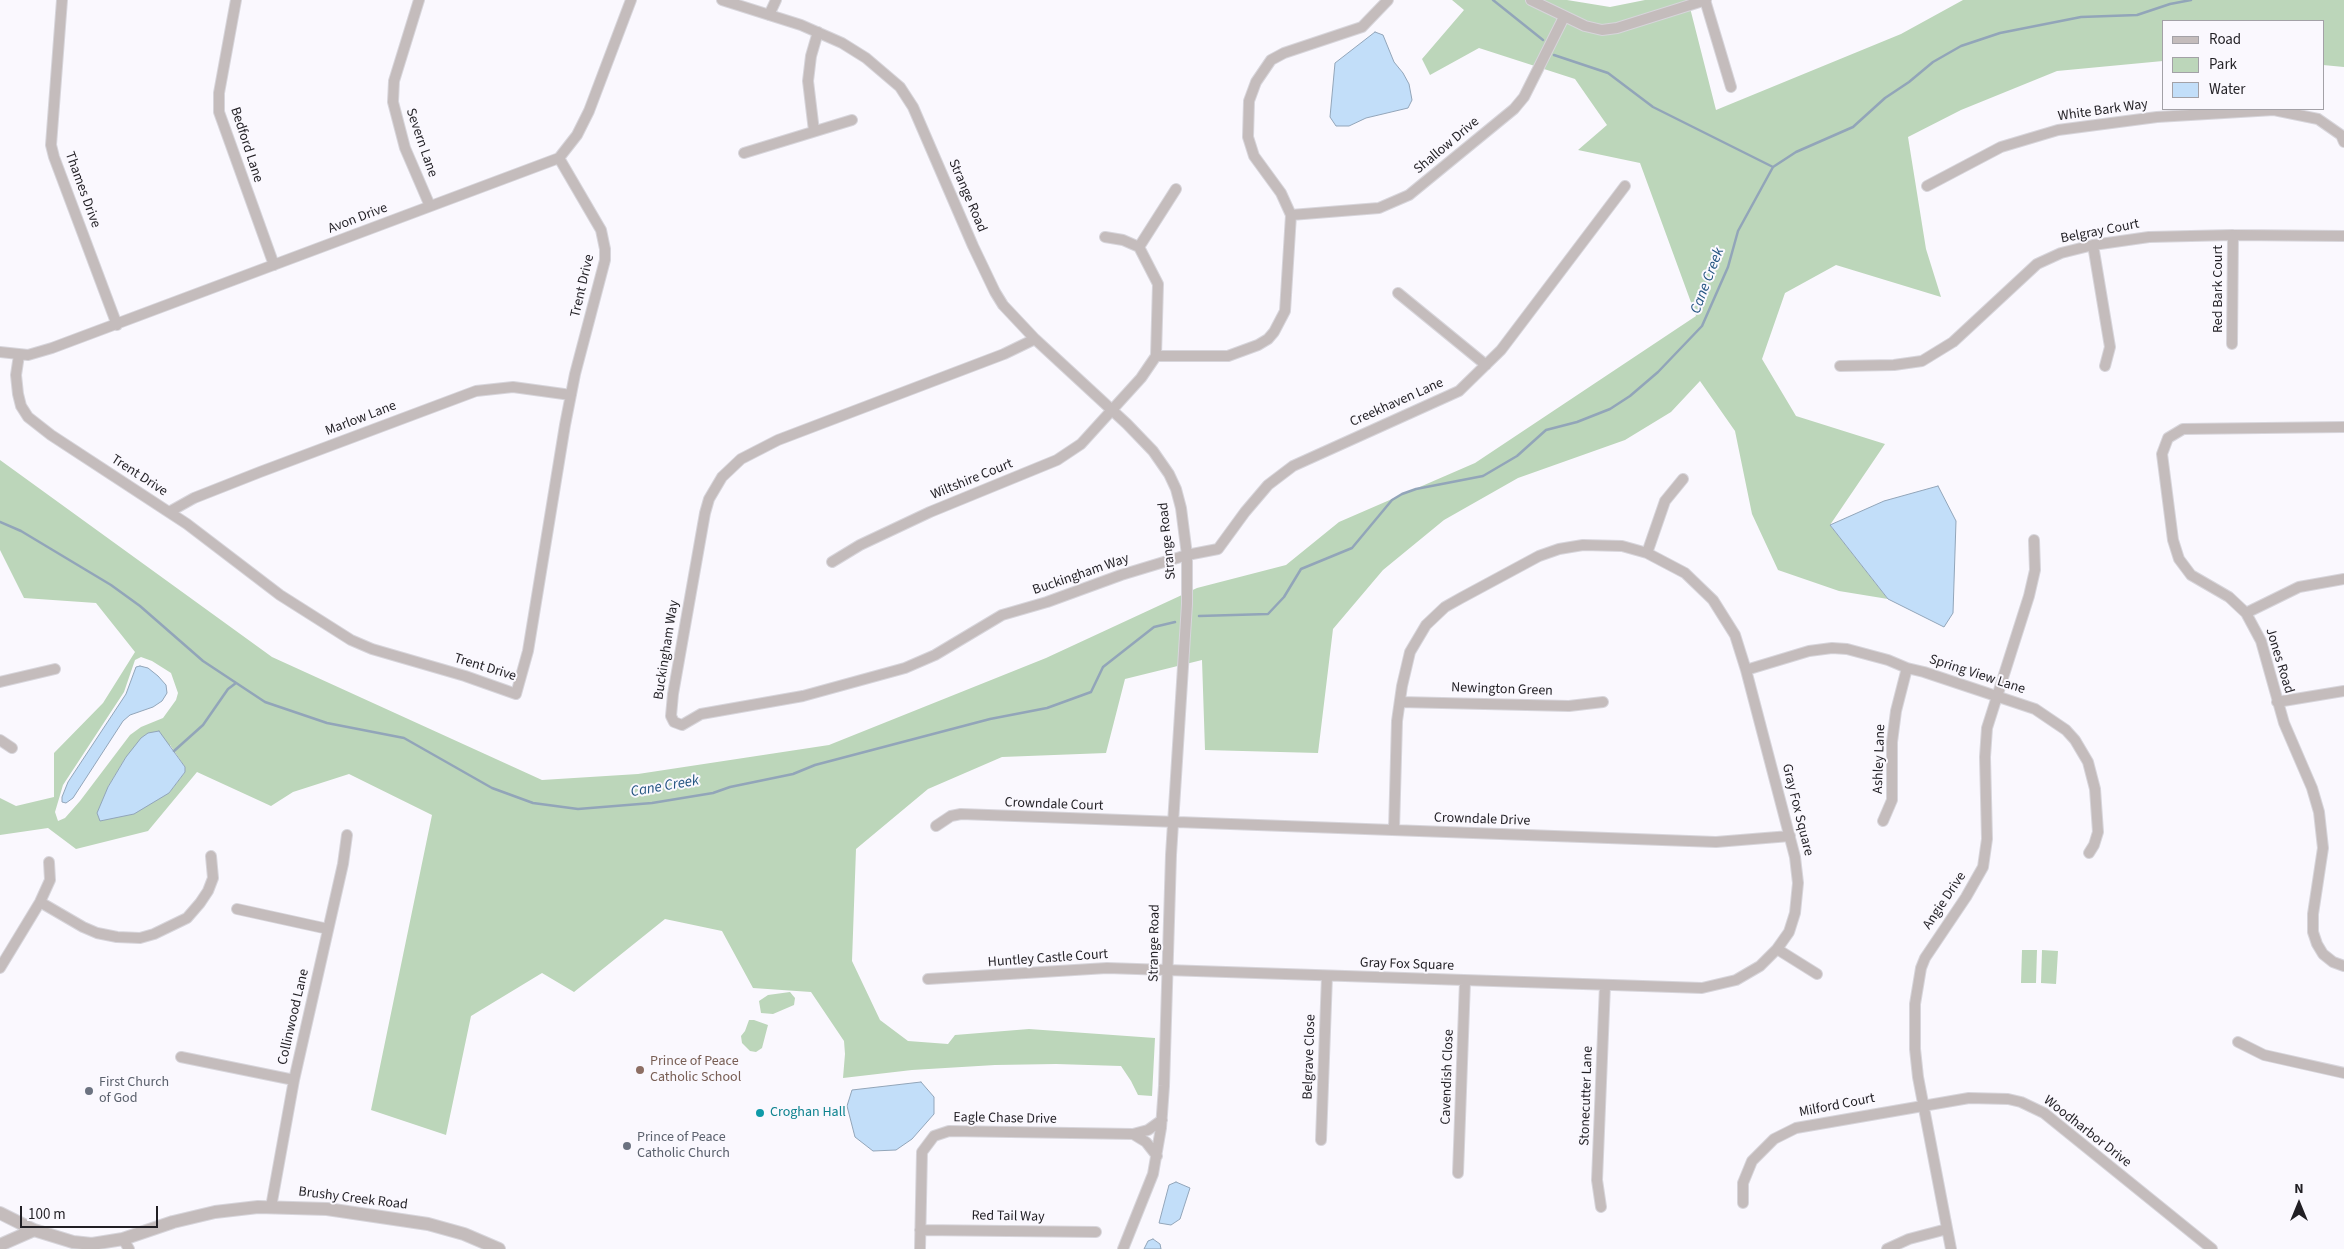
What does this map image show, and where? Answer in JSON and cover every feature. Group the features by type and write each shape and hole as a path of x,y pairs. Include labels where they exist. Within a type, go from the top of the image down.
{"street":[{"name":"Thames Drive","path":"62,0 51,145 117,325"},
{"name":"Bedford Lane","path":"236,0 219,93 219,112 227,139 274,265"},
{"name":"Severn Lane","path":"419,0 394,81 393,102 405,148 430,206"},
{"path":"559,158 577,135 590,111 631,0"},
{"name":"Strange Road","path":"722,0 818,32 866,58 884,71 907,96 994,292 1010,313 1035,339 1153,450 1169,474 1181,508 1186,555 1187,610 1170,883 1167,1050 1162,1120 1157,1156 1146,1194 1123,1249"},
{"path":"769,15 776,0"},
{"path":"1105,237 1122,240 1139,247 1158,284 1156,356 1228,356 1268,340 1285,311 1291,215 1281,193 1254,156 1248,137 1249,101 1256,82 1271,60 1284,52 1362,27 1388,0"},
{"path":"1531,0 1591,28 1609,30 1705,0 1731,86"},
{"name":"Shallow Drive","path":"1291,215 1379,208 1409,195 1514,109 1524,97 1564,17"},
{"path":"814,131 808,80 818,32"},
{"name":"White Bark Way","path":"1927,186 2001,147 2030,138 2058,130 2158,117 2274,110 2318,119 2340,135 2344,142"},
{"path":"744,152 852,120"},
{"name":"Avon Drive","path":"0,352 19,355 52,348 559,158"},
{"name":"Trent Drive","path":"19,355 16,374 18,394 21,406 28,417 51,435 169,512 280,595 351,640 372,649 465,676 516,694 528,651 571,395 603,273 606,249 597,221 559,158"},
{"name":"Creekhaven Lane","path":"1186,555 1218,549 1245,512 1268,485 1293,466 1459,391 1501,350 1625,186"},
{"path":"1139,247 1176,188"},
{"name":"Belgray Court","path":"1840,366 1894,365 1922,361 1954,342 2037,264 2061,253 2093,245 2149,237 2233,235 2344,236"},
{"name":"Red Bark Court","path":"2232,344 2233,235"},
{"path":"2093,245 2110,348 2105,366"},
{"path":"1398,293 1486,365"},
{"name":"Buckingham Way","path":"1035,339 1004,354 778,440 741,460 722,477 709,499 705,513 673,694 671,716 674,722 682,725 701,714 803,696 905,668 935,655 1002,615 1186,555"},
{"name":"Wiltshire Court","path":"832,562 860,545 930,512 1057,460 1082,444 1141,378 1156,356"},
{"name":"Marlow Lane","path":"169,512 194,498 243,478 476,391 513,386 571,395"},
{"name":"Jones Road","path":"2344,426 2187,429 2174,433 2165,442 2162,454 2176,553 2191,574 2229,597 2246,613 2261,641 2277,702 2316,800 2321,823 2323,848 2313,914 2313,932 2316,944 2323,954 2333,962 2344,966"},
{"path":"1647,553 1665,501 1683,479"},
{"name":"Angie Drive","path":"1951,1249 1923,1105 1914,1042 1917,984 1921,968 1930,947 1966,898 1983,867 1987,839 1985,743 1996,696 2030,596 2035,570 2034,540"},
{"name":"Gray Fox Square","path":"1169,970 1683,988 1720,985 1736,980 1755,970 1776,949 1791,926 1798,898 1797,864 1735,635 1713,600 1685,573 1647,553 1622,546 1602,544 1559,549 1525,562 1456,600 1435,615 1417,637 1405,665 1397,721 1394,830"},
{"path":"2246,613 2299,587 2344,579"},
{"name":"Spring View Lane","path":"1746,670 1809,651 1832,648 1862,652 1996,696 2045,715 2066,730 2082,750 2092,773 2097,805 2098,832 2094,845 2088,853"},
{"name":"Ashley Lane","path":"1883,821 1892,800 1892,742 1896,711 1906,668"},
{"path":"0,682 56,669"},
{"path":"2277,702 2344,690"},
{"name":"Newington Green","path":"1400,702 1569,706 1603,702"},
{"path":"0,740 12,748"},
{"name":"Crowndale Court","path":"936,826 951,816 961,814 1174,823"},
{"name":"Crowndale Drive","path":"1174,823 1716,842 1790,836"},
{"name":"Collinwood Lane","path":"271,1207 294,1080 347,835"},
{"path":"40,902 97,933 132,938 154,934 187,918 200,904 208,891 212,878 211,856"},
{"path":"0,968 40,902 50,880 49,862"},
{"path":"236,909 328,929"},
{"path":"1776,949 1817,974"},
{"name":"Huntley Castle Court","path":"928,980 1107,968 1169,970"},
{"name":"Belgrave Close","path":"1321,1140 1327,976"},
{"name":"Cavendish Close","path":"1458,1173 1465,981"},
{"name":"Stonecutter Lane","path":"1601,1207 1597,1180 1605,985"},
{"path":"2238,1042 2264,1055 2344,1073"},
{"path":"182,1057 294,1080"},
{"name":"Woodharbor Drive","path":"1923,1105 1983,1097 2008,1099 2033,1106 2068,1130 2212,1249"},
{"name":"Milford Court","path":"1743,1203 1743,1183 1752,1160 1763,1148 1784,1134 1802,1126 1923,1105"},
{"name":"Eagle Chase Drive","path":"920,1249 922,1152 930,1140 940,1133 967,1131 1133,1134 1148,1130 1162,1120"},
{"path":"1133,1134 1146,1142 1157,1156"},
{"name":"Brushy Creek Road","path":"0,1213 34,1230 73,1242 126,1244 173,1222 205,1214 234,1209 271,1207 327,1209 428,1224 464,1234 499,1249"},
{"path":"0,1245 34,1230"},
{"name":"Red Tail Way","path":"920,1230 1096,1232"},
{"path":"1887,1249 1909,1240 1946,1230"}],"green space":[{"path":"1452,0 1567,0 1610,7 1645,0 1688,0 1716,110 1901,34 1963,0 2344,0 2344,67 2324,65 2324,20 2162,20 2162,61 2057,71 1961,110 1908,137 1926,249 1941,297 1836,265 1785,293 1762,359 1796,416 1885,444 1830,525 1888,599 1839,591 1778,570 1752,514 1735,431 1700,381 1671,412 1625,440 1518,478 1444,520 1383,570 1333,629 1318,753 1205,750 1202,660 1125,679 1106,753 1002,757 928,789 856,849 852,961 880,1020 908,1041 948,1044 955,1035 1029,1029 1155,1038 1152,1096 1138,1095 1121,1066 995,1065 912,1070 843,1078 844,1041 811,992 753,988 722,931 665,919 574,992 542,973 471,1016 446,1135 371,1110 432,815 349,774 293,792 271,806 197,772 148,831 76,849 48,828 0,835 0,798 16,806 54,797 54,753 103,703 135,652 96,603 24,598 0,550 0,460 272,657 542,780 638,774 829,745 1046,658 1197,588 1286,565 1339,522 1475,463 1696,316 1640,163 1578,150 1607,125 1575,79 1479,48 1430,75 1422,59 1464,10","holes":["141,657 152,661 171,673 178,693 176,700 163,718 141,727 130,735 80,801 65,818 58,821 55,812 63,785 124,692 135,660","170,745 185,767 185,772 169,793 108,787 126,757"]},
{"path":"2022,950 2037,950 2036,983 2021,983"},
{"path":"2042,950 2058,951 2056,984 2041,983"},
{"path":"790,992 795,998 794,1005 773,1014 761,1013 759,1001 768,995"},
{"path":"749,1020 768,1025 762,1048 756,1052 750,1051 742,1043 741,1036"}],"water":[{"path":"1375,32 1383,35 1394,62 1409,84 1412,100 1408,108 1366,118 1349,126 1336,126 1330,117 1335,63"},
{"path":"1938,486 1956,521 1953,613 1944,627 1888,599 1830,525 1884,501"},
{"path":"136,667 148,668 158,676 166,685 167,693 162,701 153,707 130,715 123,721 73,798 66,803 62,802 68,782 126,694"},
{"path":"159,731 185,767 185,772 169,793 134,814 100,821 97,813 108,787 126,757 141,738 148,733"},
{"path":"921,1082 934,1097 934,1114 912,1139 896,1150 873,1151 855,1137 847,1106 852,1090"},
{"path":"1176,1182 1190,1188 1180,1219 1171,1225 1159,1223 1169,1185"},
{"path":"1153,1239 1160,1244 1161,1249 1144,1249 1148,1241"}],"waterway":[{"path":"1493,0 1543,40"},
{"name":"Cane Creek","path":"1199,616 1268,614 1284,597 1301,569 1352,548 1392,500 1416,489 1483,476 1517,456 1546,430 1577,422 1610,409 1630,396 1658,372 1702,326 1728,267 1738,231 1773,167 1796,152 1853,127 1885,98 1909,82 1933,62 1961,46 2000,33 2081,17 2137,15 2170,4 2191,0"},
{"path":"1554,55 1608,73 1653,107 1773,167"},
{"name":"Cane Creek","path":"0,522 21,531 111,585 140,606 203,661 265,702 327,723 404,738 492,788 533,803 578,809 652,803 713,793 730,787 793,774 815,765 990,719 1047,708 1091,692 1103,667 1154,627 1175,622"},
{"name":"Cane Creek","path":"174,751 203,725 228,689 236,683"}],"place":[{"name":"Prince of Peace Catholic School","path":"640,1070"},
{"name":"First Church of God","path":"89,1091"},
{"name":"Croghan Hall","path":"760,1113"},
{"name":"Prince of Peace Catholic Church","path":"627,1146"}]}
